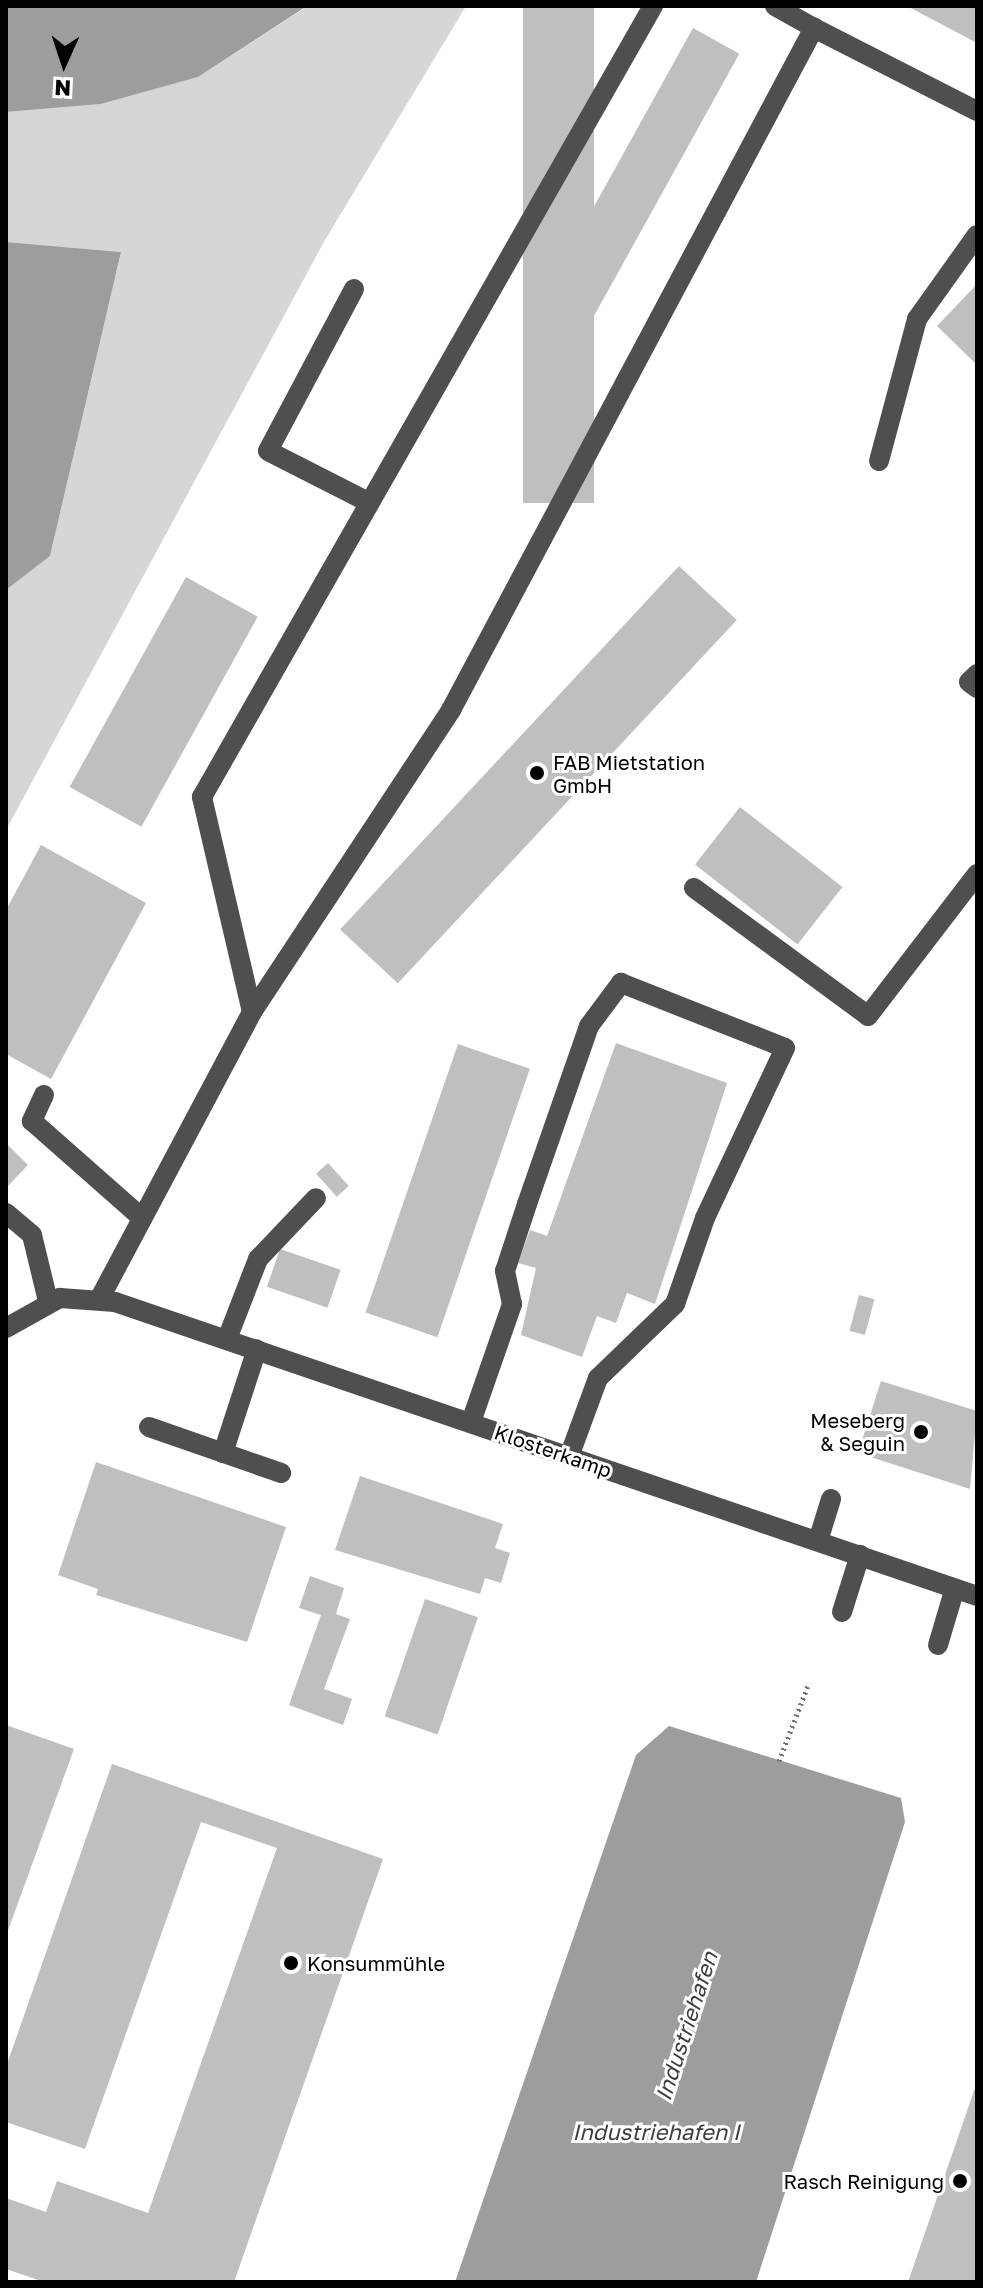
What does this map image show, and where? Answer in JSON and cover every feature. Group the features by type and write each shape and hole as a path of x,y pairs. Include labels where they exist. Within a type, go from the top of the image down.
{"street":[{"path":"252,1012 202,797 653,6"},
{"path":"775,6 977,111"},
{"path":"100,1298 252,1012 451,710 814,28"},
{"path":"879,461 917,319 977,235"},
{"path":"354,289 268,451 370,503"},
{"path":"977,674 969,682 977,688"},
{"path":"694,888 868,1016 977,874"},
{"path":"471,1422 512,1304 505,1271 527,1204 589,1026 621,983 785,1048 705,1218 675,1304 598,1378 569,1457"},
{"path":"44,1095 32,1121 142,1218"},
{"path":"227,1339 258,1259 316,1198"},
{"path":"6,1213 32,1235 48,1301 6,1328"},
{"name":"Klosterkamp","path":"48,1301 100,1298 128,1306 977,1596"},
{"path":"223,1453 257,1349"},
{"path":"149,1427 281,1473"},
{"path":"818,1541 831,1499"},
{"path":"842,1612 860,1555"},
{"path":"938,1645 955,1588"}],"path":[{"path":"779,1761 809,1683"}],"shaded area":[{"path":"308,6 466,6 325,240 6,830 6,590 50,556 121,252 6,242 6,112 101,104 198,77"}],"water":[{"path":"6,6 307,6 198,77 101,104 6,112"},
{"path":"6,242 121,252 50,556 6,590"},
{"name":"Industriehafen I","path":"669,1726 901,1798 905,1822 756,2282 455,2282 636,1755"}],"building":[{"path":"523,6 594,6 594,503 523,503"},
{"path":"907,6 977,6 977,43"},
{"path":"693,28 739,54 580,341 534,315"},
{"path":"977,284 977,365 937,326"},
{"name":"FAB Mietstation GmbH","path":"679,566 737,620 398,983 340,929"},
{"path":"186,577 258,617 141,827 70,787"},
{"path":"740,807 842,887 797,945 695,865"},
{"path":"41,845 146,903 51,1079 6,1054 6,910"},
{"path":"616,1043 727,1083 655,1304 627,1293 616,1323 597,1316 582,1357 521,1335 536,1268 518,1263 530,1230 547,1236"},
{"path":"458,1044 530,1069 437,1337 366,1313"},
{"path":"6,1143 28,1165 6,1188"},
{"path":"328,1163 349,1186 337,1197 316,1174"},
{"path":"280,1249 341,1270 327,1308 267,1287"},
{"path":"859,1295 874,1299 865,1335 849,1331"},
{"name":"Meseberg & Seguin","path":"881,1381 977,1411 970,1489 858,1453"},
{"path":"96,1462 286,1527 247,1642 96,1595 98,1589 58,1575"},
{"path":"360,1476 503,1524 495,1548 510,1553 501,1583 485,1578 480,1594 335,1550"},
{"path":"310,1576 344,1588 336,1614 350,1619 324,1689 352,1699 343,1725 289,1705 321,1615 299,1608"},
{"path":"425,1599 478,1617 438,1734 385,1716"},
{"path":"6,1725 74,1749 6,1936"},
{"name":"Konsummühle","path":"112,1764 383,1859 234,2282 44,2282 6,2269 6,2198 46,2212 57,2181 148,2213 277,1848 201,1822 85,2149 6,2122 6,2067"},
{"name":"Rasch Reinigung","path":"977,2082 977,2282 908,2282"}],"place":[{"name":"FAB Mietstation GmbH","path":"537,773"},
{"name":"Meseberg & Seguin","path":"921,1432"},
{"name":"Konsummühle","path":"291,1963"},
{"name":"Rasch Reinigung","path":"960,2181"}],"water label":[{"name":"Industriehafen","path":"686,2026"}]}
